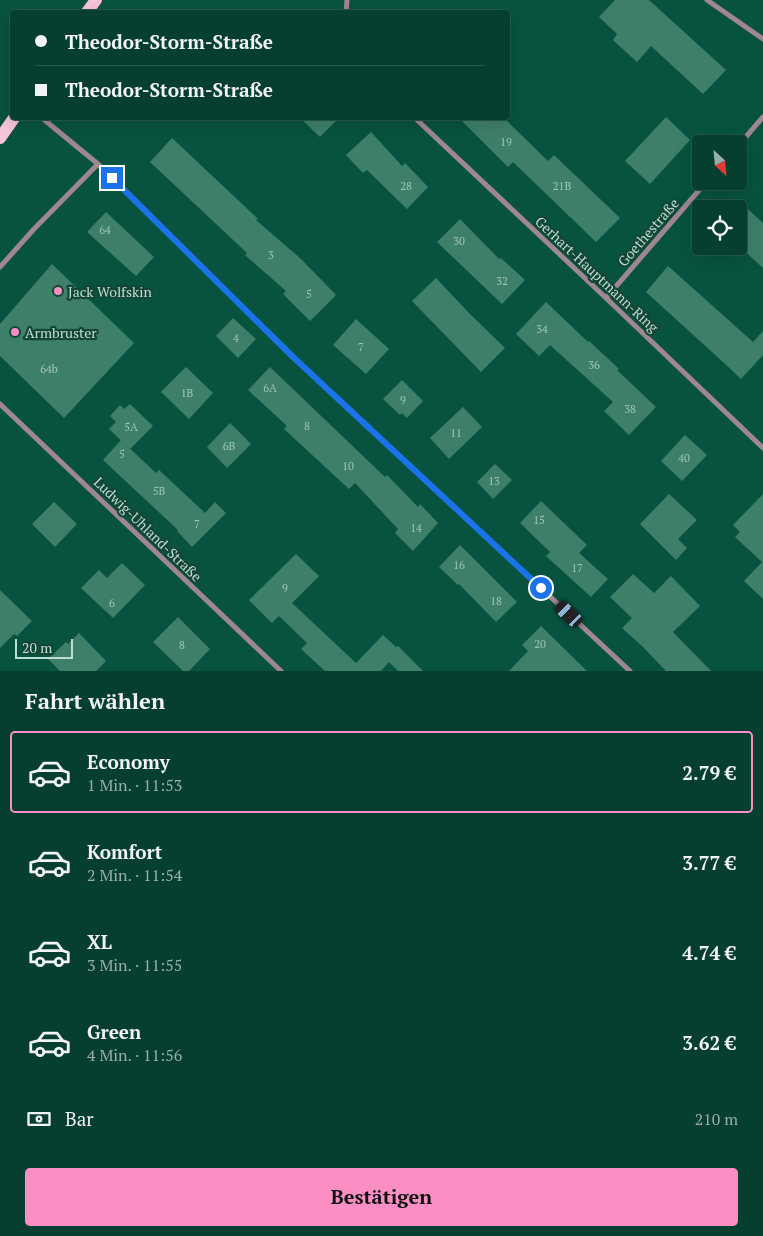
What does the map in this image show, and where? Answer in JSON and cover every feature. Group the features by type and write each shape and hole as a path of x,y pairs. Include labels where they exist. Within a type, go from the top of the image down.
{"main road":[{"path":"0,138 13,120"}],"street":[{"path":"707,0 763,39"},
{"path":"748,135 763,117"},
{"path":"44,120 98,164 293,357 630,671"},
{"name":"Gerhart-Hauptmann-Ring","path":"416,120 763,448"},
{"path":"0,267 34,229 98,164"},
{"name":"Goethestraße","path":"606,298 700,190"},
{"name":"Ludwig-Uhland-Straße","path":"0,404 281,671"}],"building":[{"path":"615,0 649,0 726,70 703,94 651,46 637,62 613,40 617,34 599,17"},
{"path":"666,117 690,140 650,184 625,161"},
{"path":"302,120 337,120 320,137"},
{"path":"461,120 506,120 548,161 554,155 620,218 596,242 513,162 508,167"},
{"path":"371,132 402,166 405,163 428,187 407,209 367,170 363,173 346,155"},
{"path":"172,138 258,219 256,220 301,259 336,295 310,321 283,294 286,291 245,255 247,253 150,162"},
{"path":"747,208 763,223 763,268 747,253"},
{"path":"106,212 154,257 136,276 87,232"},
{"path":"460,219 499,259 501,258 525,280 502,304 437,242"},
{"path":"52,264 134,343 64,418 0,356 0,324"},
{"path":"668,266 753,342 763,331 763,355 741,379 646,292"},
{"path":"436,278 505,348 481,372 412,301"},
{"path":"546,302 619,369 617,370 656,407 629,435 604,411 613,402 550,345 539,356 516,334"},
{"path":"233,318 256,339 238,358 216,336"},
{"path":"356,319 389,349 366,374 333,345"},
{"path":"186,367 213,393 189,419 161,392"},
{"path":"270,367 385,477 387,475 418,507 420,504 438,523 413,551 395,533 398,529 355,483 349,489 284,429 287,426 248,390"},
{"path":"402,380 423,401 407,418 402,413 400,415 383,399"},
{"path":"130,404 153,426 130,449 109,429 116,422 110,416 120,405 124,409"},
{"path":"463,407 482,427 449,459 430,438"},
{"path":"230,423 251,444 227,468 207,447"},
{"path":"685,435 707,455 682,481 661,461"},
{"path":"121,440 156,473 159,470 205,513 215,502 226,513 192,547 178,530 103,460"},
{"path":"495,464 512,480 493,499 477,482"},
{"path":"669,494 697,520 678,539 687,548 676,560 640,524"},
{"path":"763,494 763,599 744,581 762,562 735,537 740,532 733,525"},
{"path":"541,501 587,545 579,553 608,579 591,597 546,556 550,552 520,523"},
{"path":"54,502 77,524 55,547 32,524"},
{"path":"460,545 517,602 496,622 459,584 439,567"},
{"path":"296,554 319,576 292,603 356,663 383,635 396,647 398,646 423,671 398,671 389,662 381,671 325,671 301,649 307,643 279,616 272,623 249,600"},
{"path":"122,563 145,585 113,618 81,588 99,570 107,578"},
{"path":"633,574 654,593 671,576 700,606 673,632 711,671 666,671 622,628 632,618 610,597"},
{"path":"0,590 32,621 17,636 14,634 0,648"},
{"path":"178,617 210,649 189,671 183,671 153,642"},
{"path":"541,626 587,671 509,671 528,651 522,645"},
{"path":"79,633 106,661 96,671 60,671 48,659"}],"place":[{"name":"Jack Wolfskin","path":"58,291"},
{"name":"Armbruster","path":"15,332"}],"route":[{"path":"112,178 293,357 541,588"}]}
